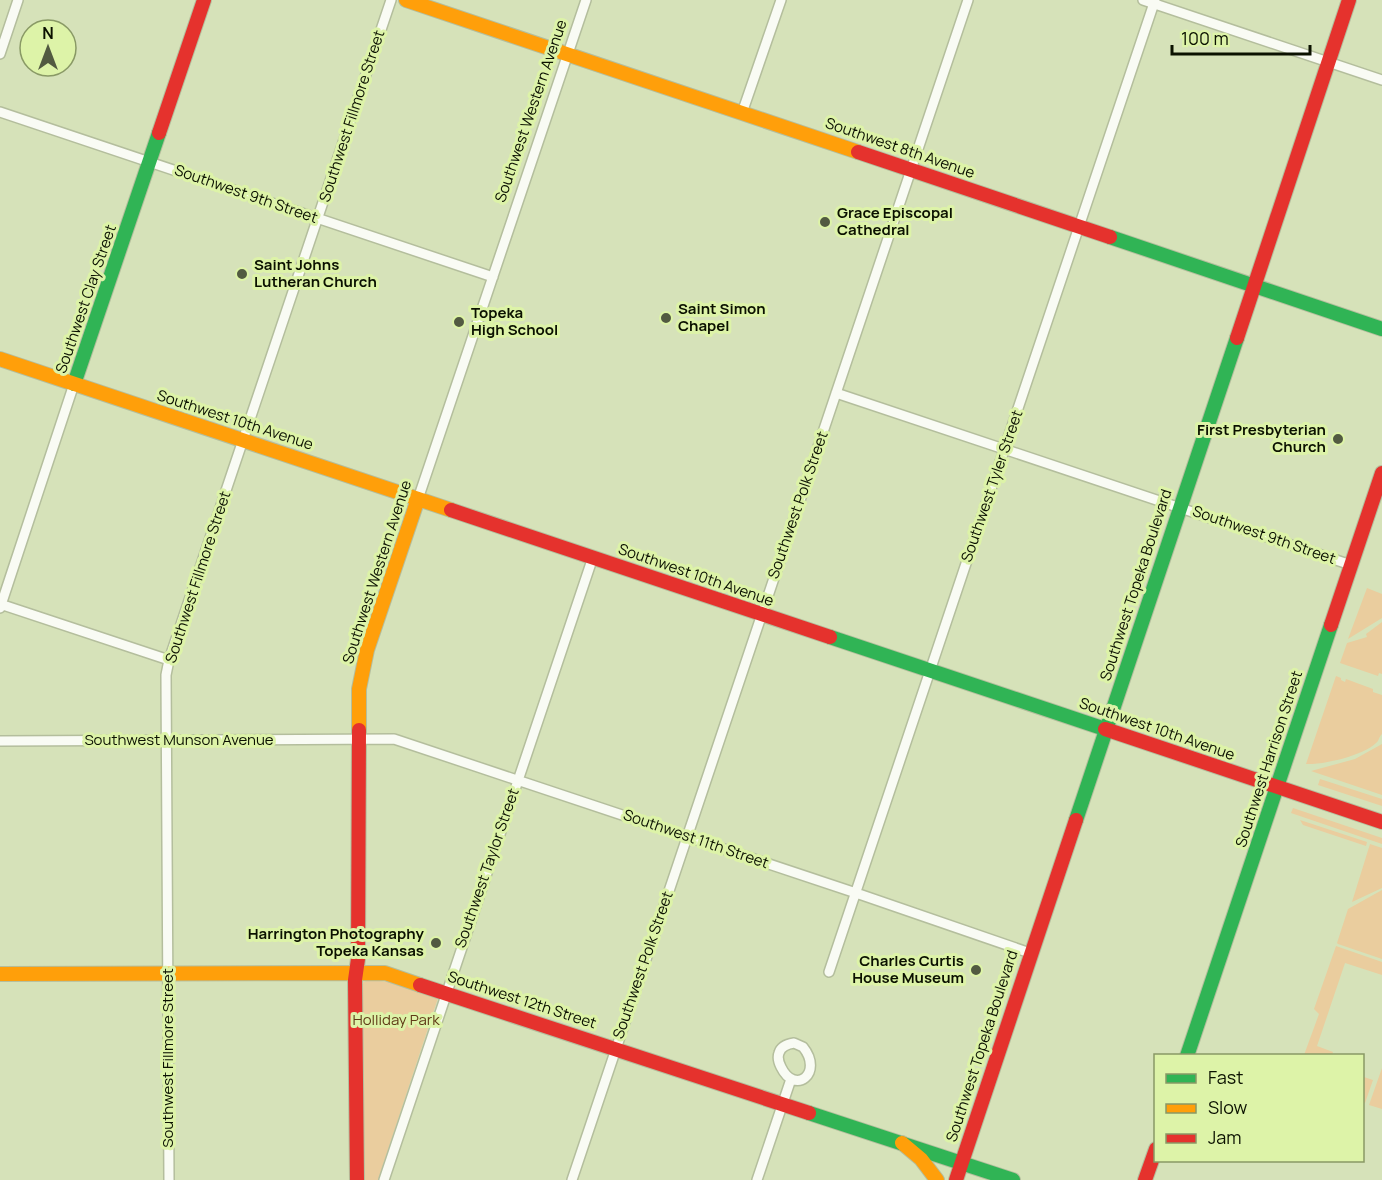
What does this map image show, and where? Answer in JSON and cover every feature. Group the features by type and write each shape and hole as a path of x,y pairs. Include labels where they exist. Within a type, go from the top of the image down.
{"main road":[{"name":"Southwest Clay Street","path":"74,384 204,0"},
{"name":"Southwest 8th Avenue","path":"406,0 1382,329"},
{"name":"Southwest Topeka Boulevard","path":"956,1180 1349,0"},
{"name":"Southwest 10th Avenue","path":"0,359 1382,822"},
{"name":"Southwest Harrison Street","path":"1188,1054 1382,473"},
{"name":"Southwest Western Avenue","path":"357,1180 355,980 357,973 361,675 370,640 418,499"},
{"name":"Southwest 12th Street","path":"0,974 384,972 1013,1180"},
{"path":"902,1143 921,1159 937,1180"},
{"path":"1145,1180 1154,1152"}],"street":[{"path":"0,54 18,0"},
{"name":"Southwest Fillmore Street","path":"169,1180 165,684 169,660 391,0"},
{"name":"Southwest Western Avenue","path":"418,499 586,0"},
{"path":"742,113 781,0"},
{"name":"Southwest Polk Street","path":"572,1180 968,0"},
{"path":"1143,0 1155,2 1382,80"},
{"name":"Southwest Tyler Street","path":"830,972 1155,2"},
{"name":"Southwest 9th Street","path":"0,112 493,277"},
{"name":"Southwest Clay Street","path":"0,606 74,384"},
{"name":"Southwest 9th Street","path":"836,393 1351,565"},
{"name":"Southwest Taylor Street","path":"384,1180 592,557"},
{"path":"0,606 169,660"},
{"name":"Southwest Munson Avenue","path":"0,741 359,738"},
{"name":"Southwest 11th Street","path":"359,738 394,738 856,892 1030,953"},
{"path":"757,1180 791,1079"}],"green space":[{"path":"1367,588 1382,594 1382,618 1348,639"},
{"path":"1382,622 1382,674 1379,673 1378,676 1340,663 1347,643 1367,637 1366,634"},
{"path":"1336,676 1345,682 1346,679 1373,689 1373,692 1382,695 1382,734 1372,746 1355,755 1333,761 1306,764"},
{"path":"1382,744 1382,795 1311,771 1355,759"},
{"path":"1320,779 1382,799 1382,806 1318,785"},
{"path":"1293,808 1382,838 1382,844 1291,813"},
{"path":"1300,820 1367,842 1366,846 1303,825"},
{"path":"1370,844 1382,848 1382,888 1352,902"},
{"path":"1382,890 1382,959 1338,944 1348,909"},
{"path":"1336,946 1382,962 1382,975 1345,963 1317,1046 1333,1052 1332,1054 1304,1054 1319,1014 1314,1009"},
{"name":"Holliday Park","path":"368,980 391,982 438,998 378,1180 363,1180 361,988 362,983"},
{"path":"1382,1068 1382,1109 1369,1105"},
{"path":"1364,1077 1373,1080 1364,1103"}],"traffic: fast":[{"path":"74,384 159,133"},
{"path":"1110,237 1382,329"},
{"path":"1076,820 1237,338"},
{"path":"1188,1054 1331,625"},
{"path":"830,637 1105,729"},
{"path":"809,1113 1013,1180"}],"traffic: slow":[{"path":"406,0 858,152"},
{"path":"0,359 451,510"},
{"path":"359,730 359,689 367,650 418,499"},
{"path":"0,974 385,973 420,985"},
{"path":"902,1143 921,1159 937,1180"}],"traffic: jam":[{"path":"159,133 204,0"},
{"path":"1237,338 1349,0"},
{"path":"858,152 1110,237"},
{"path":"1331,625 1382,473"},
{"path":"451,510 830,637"},
{"path":"1105,729 1382,822"},
{"path":"357,1180 355,980 358,959 359,730"},
{"path":"956,1180 1076,820"},
{"path":"420,985 809,1113"},
{"path":"1145,1180 1154,1155"}],"place":[{"name":"Grace Episcopal Cathedral","path":"825,222"},
{"name":"Saint Johns Lutheran Church","path":"242,274"},
{"name":"Saint Simon Chapel","path":"666,318"},
{"name":"Topeka High School","path":"459,322"},
{"name":"First Presbyterian Church","path":"1338,439"},
{"name":"Harrington Photography Topeka Kansas","path":"436,943"},
{"name":"Charles Curtis House Museum","path":"976,970"}]}
